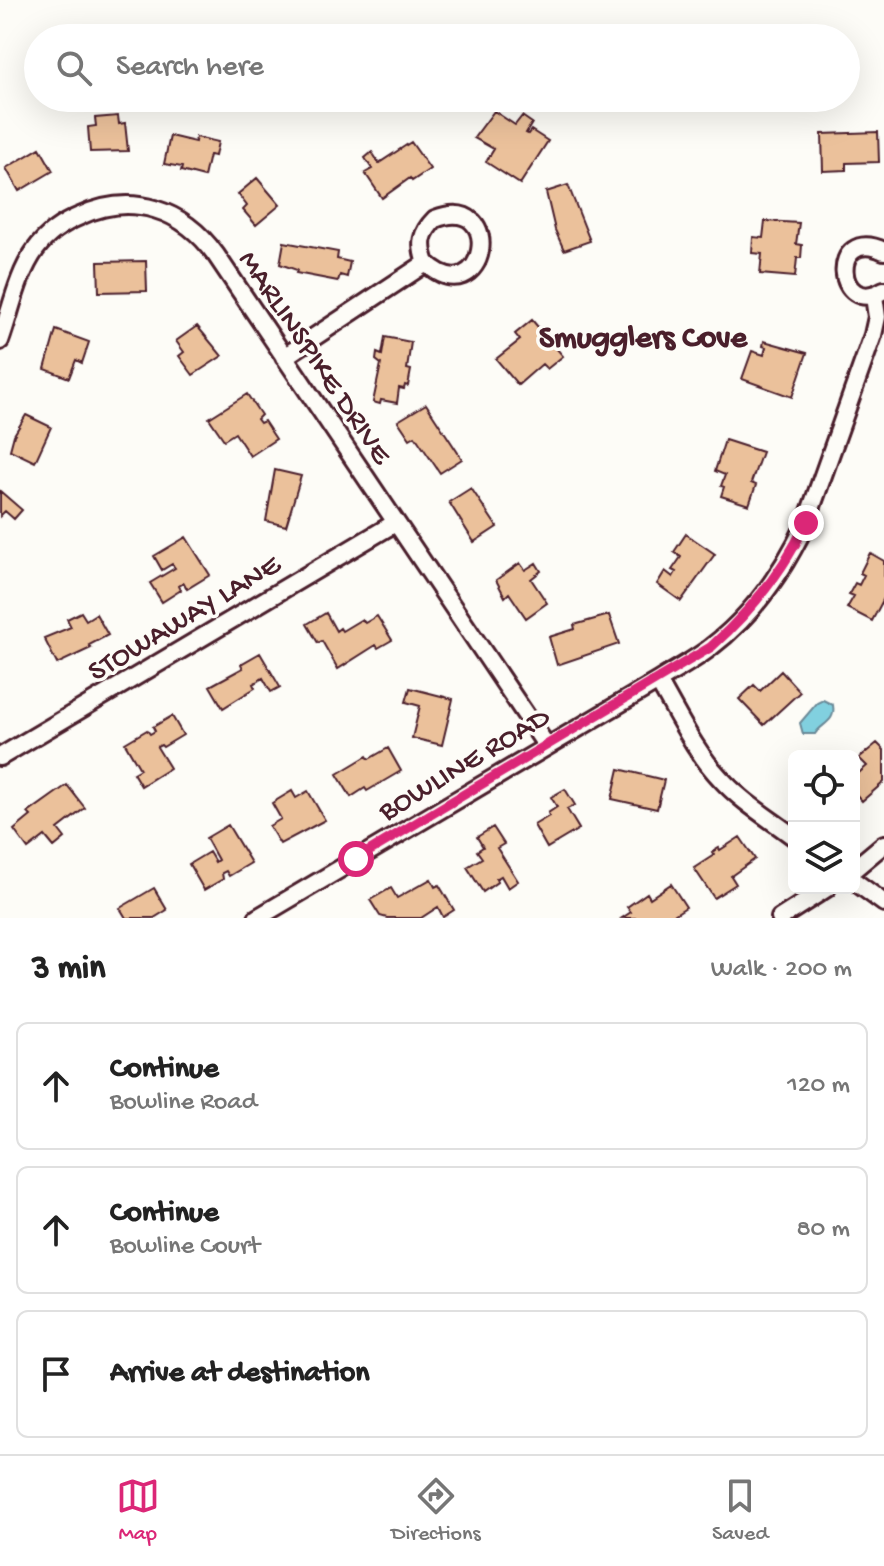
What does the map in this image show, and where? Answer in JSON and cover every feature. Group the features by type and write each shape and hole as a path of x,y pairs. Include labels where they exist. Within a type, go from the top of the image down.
{"street":[{"name":"MARLINSPIKE DRIVE","path":"0,341 24,271 40,244 69,221 99,207 125,203 174,216 194,230 213,250 546,745"},
{"path":"879,293 864,296 853,291 846,283 843,271 852,252 862,246 873,246 884,251"},
{"path":"284,357 426,263"},
{"name":"BOWLINE ROAD","path":"257,918 658,681 711,647 742,619 765,593 793,551 806,523 873,335 879,293"},
{"name":"STOWAWAY LANE","path":"0,757 395,523"},
{"path":"658,681 708,764 720,778 737,795 788,833"},
{"path":"860,864 884,844"},
{"path":"860,885 884,903"},
{"path":"780,918 818,894"}],"water":[{"path":"823,700 833,705 830,719 815,734 803,734 800,723"}],"building":[{"path":"496,112 515,125 522,116 532,123 526,133 531,130 548,141 520,184 486,162 494,149 474,138"},
{"path":"118,116 119,124 125,123 128,151 90,152 88,127 96,126 95,118"},
{"path":"878,132 879,162 846,163 846,170 823,171 822,134"},
{"path":"170,136 195,142 196,137 218,142 215,156 209,155 204,177 181,171 182,167 164,164"},
{"path":"411,142 430,169 412,181 410,178 382,198 365,173 372,169 365,158 372,152 379,163"},
{"path":"40,148 53,171 19,191 6,168"},
{"path":"257,178 280,205 256,225 243,210 247,206 238,194"},
{"path":"568,185 590,241 564,250 555,230 546,192"},
{"path":"765,221 799,223 796,244 802,245 795,277 760,274 762,254 752,253 753,237 763,238"},
{"path":"284,242 338,252 337,259 350,262 347,277 340,275 338,281 296,273 297,270 280,264"},
{"path":"146,261 147,291 99,292 98,262"},
{"path":"532,320 563,356 547,369 542,364 518,385 496,359 520,340 515,334"},
{"path":"197,326 222,356 193,375 179,356 184,352 176,341"},
{"path":"56,330 89,342 82,363 76,360 69,378 45,369"},
{"path":"385,337 411,342 407,369 411,370 408,386 399,388 397,403 381,400 380,404 373,402 381,364 376,360 377,353 382,355"},
{"path":"764,341 807,353 792,397 742,379 752,351 764,355"},
{"path":"247,394 261,415 257,419 260,423 264,421 276,439 250,456 235,433 224,440 209,418"},
{"path":"426,404 462,459 440,473 415,436 410,439 398,421"},
{"path":"26,415 51,427 35,462 10,450 14,435"},
{"path":"725,440 762,452 751,483 756,485 749,505 721,496 725,475 715,471"},
{"path":"275,470 301,476 286,526 266,521"},
{"path":"471,488 497,527 474,542 449,502"},
{"path":"0,491 22,510 14,519 5,511 0,516"},
{"path":"686,534 715,554 681,601 657,584 665,571 673,577 676,572 672,570 681,557 674,552"},
{"path":"186,537 210,575 187,589 184,583 179,586 181,590 162,602 150,583 175,568 172,564 162,570 154,556"},
{"path":"870,553 884,561 884,598 872,621 847,608 854,596 849,594 855,583 859,585 864,575 860,573"},
{"path":"520,563 525,570 536,563 541,571 531,579 547,603 526,618 509,593 505,597 496,580"},
{"path":"81,612 86,620 96,614 108,635 89,645 91,648 57,664 44,638 71,627 67,619"},
{"path":"326,613 336,631 340,628 342,631 362,619 365,623 377,616 392,640 378,648 376,645 338,669 322,641 318,643 307,624"},
{"path":"609,615 619,644 557,665 549,637 575,629 574,625"},
{"path":"260,653 280,687 271,692 263,678 253,684 255,688 223,708 210,686 243,668 241,664"},
{"path":"781,671 800,692 764,725 739,699 754,685 760,691"},
{"path":"410,688 453,699 442,745 412,738 420,706 406,702"},
{"path":"172,716 183,735 163,747 157,747 170,768 141,786 133,773 140,769 125,743 147,730 150,734 155,731 153,727"},
{"path":"877,743 884,750 884,782 862,801 860,772 867,766 860,757"},
{"path":"388,748 401,771 351,797 337,774 367,756 369,759"},
{"path":"619,769 664,780 657,809 612,799"},
{"path":"67,785 85,808 58,829 65,838 54,847 45,836 28,849 14,830 31,816 28,813"},
{"path":"565,789 575,805 567,809 579,829 547,848 534,825 557,807 551,797"},
{"path":"292,791 296,798 308,791 325,820 280,844 269,826 281,819 272,803"},
{"path":"228,825 251,863 229,876 226,871 222,873 223,879 204,890 189,864 209,852 215,862 218,860 206,838"},
{"path":"493,827 504,844 497,848 518,881 508,888 501,876 483,892 467,867 482,858 477,851 483,847 477,837"},
{"path":"740,837 755,859 731,876 736,884 714,898 694,868 714,855 712,852"},
{"path":"431,879 435,887 439,885 454,910 443,917 438,907 421,918 387,918 380,916 370,900 391,888 397,898"},
{"path":"671,884 686,907 669,918 622,918 631,912 627,907 647,893 650,898"},
{"path":"154,888 167,910 154,918 126,918 120,908"}],"district":[{"name":"Smugglers Cove","path":"643,335"}],"route":[{"path":"356,859 711,647 765,593 793,551 806,523"}]}
